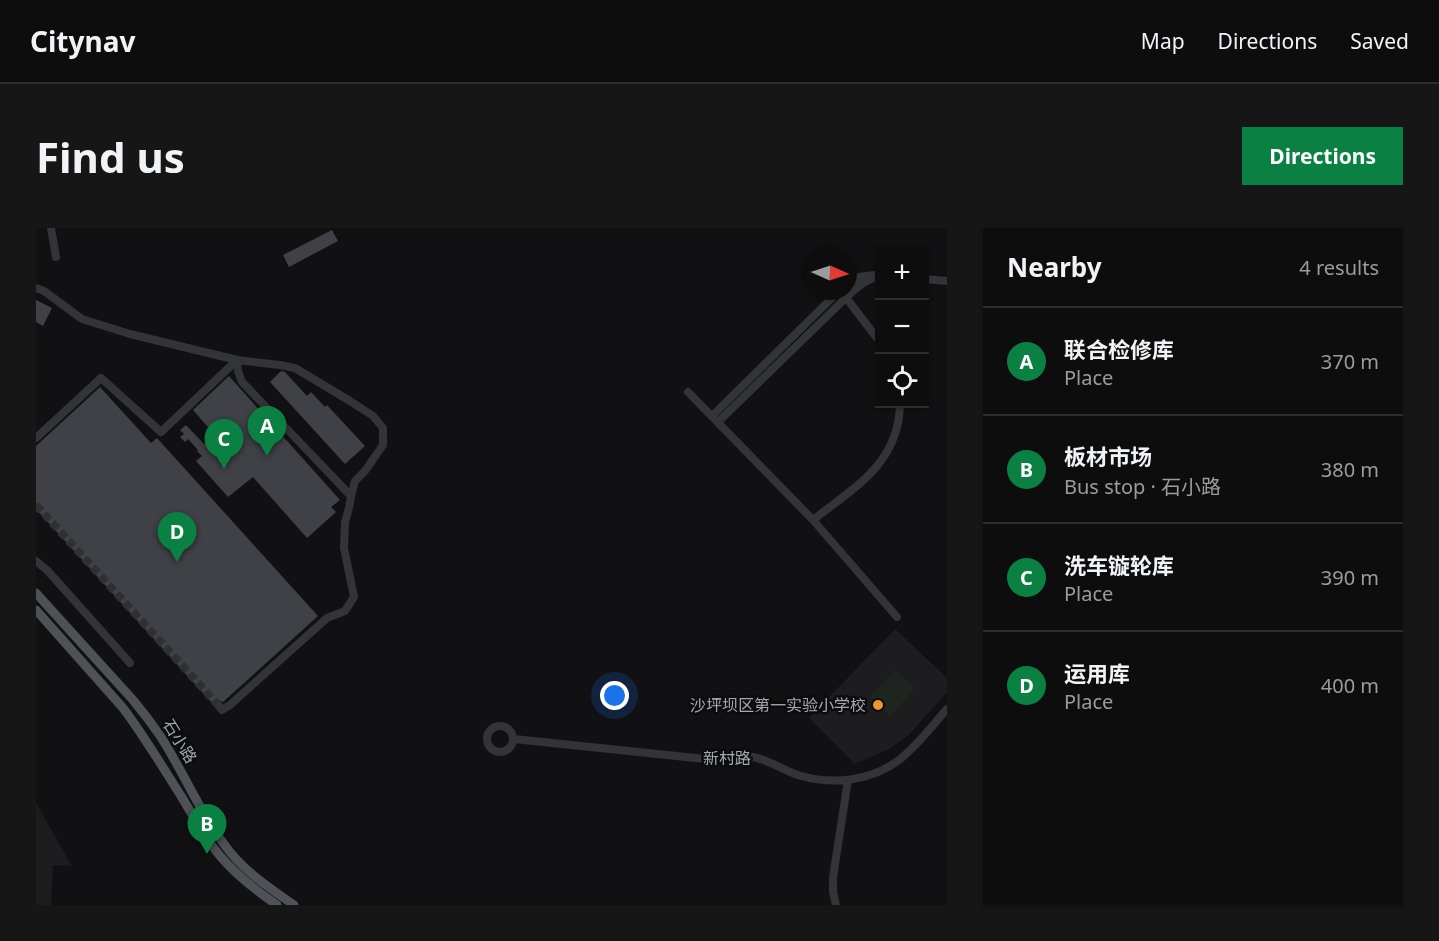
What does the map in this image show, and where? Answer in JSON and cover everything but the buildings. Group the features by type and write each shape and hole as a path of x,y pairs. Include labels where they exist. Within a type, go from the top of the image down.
{"main road":[{"name":"石小路","path":"36,593 147,717 230,852 252,874 294,905"},
{"name":"石小路","path":"36,610 136,725 216,851 239,876 277,905"}],"street":[{"path":"51,228 56,257"},
{"path":"857,278 875,275"},
{"path":"857,286 875,277"},
{"path":"929,280 947,282"},
{"path":"36,288 44,291 82,319 130,334 237,360 295,368 373,416 382,429 382,446 355,482 345,522 344,548 354,597 345,611 327,618 230,705 222,710 219,706"},
{"path":"715,419 836,300"},
{"path":"848,300 875,337"},
{"path":"36,438 101,378 161,432 237,360"},
{"path":"237,360 242,382 351,496"},
{"path":"688,392 813,520 897,616"},
{"path":"813,520 865,479 878,465 896,435 900,408"},
{"path":"36,561 130,663"},
{"name":"新村路","path":"514,739 705,759 753,757 761,758 800,776 826,780 848,780 877,773 898,761 947,709"},
{"path":"836,905 833,877 848,780"}],"shaded area":[{"name":"沙坪坝区第一实验小学校","path":"895,629 947,678 947,692 909,735 889,749 855,764 809,718"},
{"path":"895,670 915,688 890,716 870,697"},
{"path":"36,803 72,866 53,865 51,905 36,905"}],"tunnel":[{"path":"36,505 219,706"}],"place":[{"name":"联合检修库","path":"267,456"},
{"name":"洗车镟轮库","path":"224,469"},
{"name":"运用库","path":"177,562"},
{"name":"沙坪坝区第一实验小学校","path":"878,705"},
{"name":"板材市场","path":"207,854"}]}
